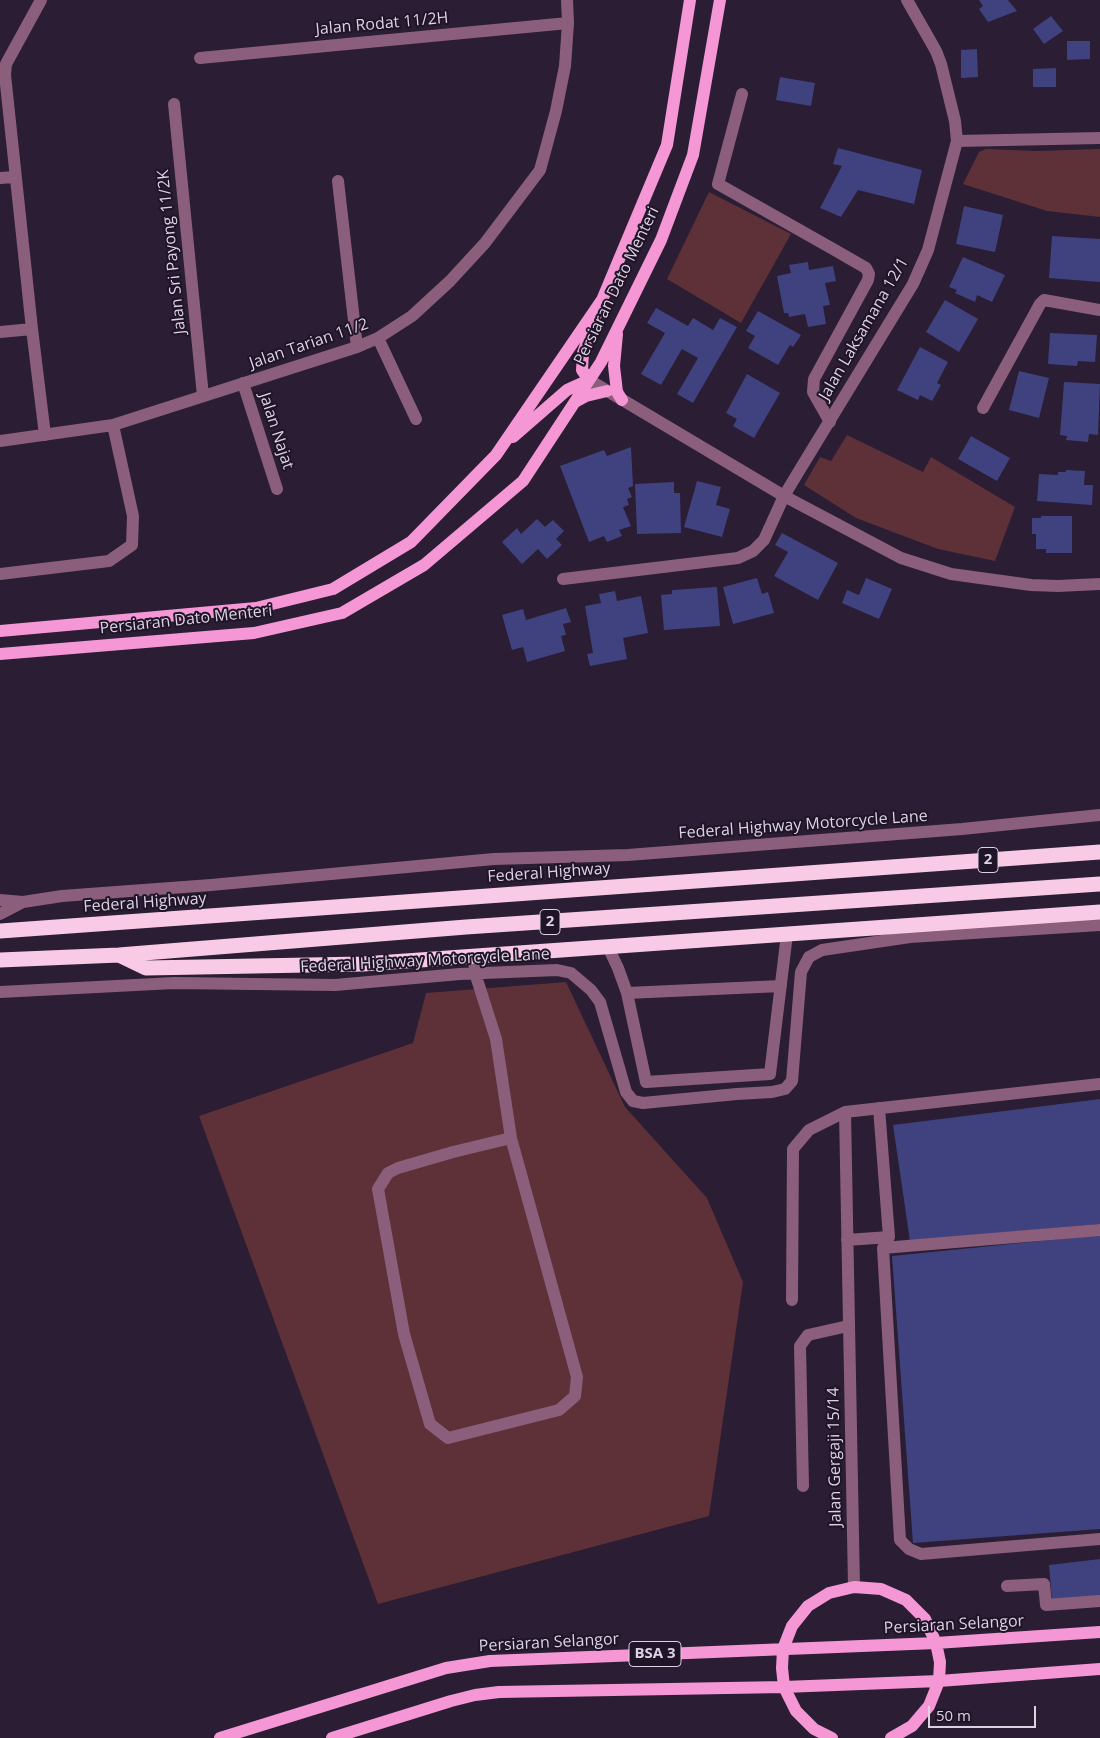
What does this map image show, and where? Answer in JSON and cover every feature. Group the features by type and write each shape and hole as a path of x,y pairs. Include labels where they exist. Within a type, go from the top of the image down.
{"highway":[{"name":"Federal Highway","path":"0,930 1100,852"},
{"name":"2","path":"0,960 119,955 466,927 1100,884"},
{"path":"119,955 146,968 363,964 1100,912"}],"main road":[{"name":"Persiaran Dato Menteri","path":"0,631 256,608 333,589 411,542 496,455 602,300 667,145 690,0"},
{"name":"Persiaran Dato Menteri","path":"0,654 254,633 342,613 424,565 523,481 601,362 661,240 693,155 720,0"},
{"path":"502,446 567,390 589,380 582,370 583,353 602,300"},
{"path":"618,327 614,366 617,392 622,400"},
{"path":"575,402 586,396 607,391"},
{"path":"832,1738 814,1729 796,1711 784,1687 783,1649 792,1626 808,1606 829,1593 854,1587 881,1589 906,1600 925,1619 936,1643 940,1662 939,1681 929,1706 912,1726 891,1738"},
{"name":"Persiaran Selangor","path":"220,1738 446,1668 490,1661 936,1643 1100,1632"},
{"name":"BSA 3","path":"332,1738 451,1701 499,1692 784,1687 939,1681 1100,1669"}],"street":[{"path":"41,0 6,64 5,75 45,436"},
{"name":"Jalan Tarian 11/2","path":"0,441 113,425 357,347 378,338 412,316 450,281 485,244 540,170 556,111 565,66 568,23 567,0"},
{"name":"Jalan Laksamana 12/1","path":"563,579 738,558 753,551 764,540 784,496 913,284 928,250 957,141 955,121 941,64 936,51 907,0"},
{"name":"Jalan Rodat 11/2H","path":"200,58 568,23"},
{"path":"742,94 718,184 866,268 869,274 868,280 814,379 814,392 830,422"},
{"name":"Jalan Sri Payong 11/2K","path":"174,104 203,396"},
{"path":"957,141 1100,138"},
{"path":"0,178 16,177"},
{"path":"338,181 357,347"},
{"path":"984,408 1040,304 1044,300 1100,310"},
{"path":"0,332 32,329"},
{"path":"378,338 416,419"},
{"path":"589,380 784,496 901,558 942,572 1031,584 1058,586 1100,584"},
{"name":"Jalan Najat","path":"243,384 277,489"},
{"path":"0,574 108,561 132,545 134,516 113,425"},
{"name":"Federal Highway Motorcycle Lane","path":"0,900 23,902 62,896 211,885 494,859 628,855 962,829 1100,815"},
{"path":"0,914 23,902"},
{"name":"Federal Highway Motorcycle Lane","path":"0,992 174,983 335,985 475,973 557,970 571,973 591,990 600,1002 626,1092 633,1101 643,1103 772,1092 785,1088 792,1081 801,972 809,957 822,950 910,937 1100,925"},
{"path":"608,947 627,993 646,1082 770,1074 787,934"},
{"path":"474,956 475,973 496,1039 511,1138 577,1377 575,1396 559,1410 448,1438 430,1424 404,1334 378,1189 388,1172 398,1168 511,1138"},
{"path":"627,993 781,986"},
{"path":"734,1076 737,1094"},
{"path":"792,1300 793,1149 809,1130 845,1112 1100,1084"},
{"path":"846,1240 889,1237 879,1108"},
{"name":"Jalan Gergaji 15/14","path":"845,1112 854,1587"},
{"path":"1100,1230 884,1248 900,1540 909,1549 921,1554 1100,1539"},
{"name":"Jalan Gergaji 15/14","path":"803,1486 800,1346 808,1335 848,1326"},
{"path":"1008,1586 1044,1584 1046,1605 1100,1600"}],"shaded area":[{"path":"986,149 1037,151 1100,149 1100,217 1047,211 963,184 979,152"},
{"path":"709,192 791,234 741,323 667,279"},
{"path":"847,435 923,472 931,457 1015,507 995,561 938,549 856,518 804,485 820,457 831,461"},
{"path":"566,982 625,1107 707,1198 743,1282 709,1516 378,1604 199,1116 413,1043 426,993"}],"building":[{"path":"979,0 1008,0 1017,11 988,22 979,9 983,6"},
{"path":"1051,16 1063,31 1044,44 1033,29"},
{"path":"1067,41 1090,41 1090,59 1067,60"},
{"path":"977,49 978,77 961,78 961,50"},
{"path":"1056,68 1056,87 1033,87 1033,69"},
{"path":"780,77 815,83 811,106 776,100"},
{"path":"838,148 922,170 914,204 858,190 841,217 820,208 842,166 833,164"},
{"path":"964,206 1003,215 995,252 956,244"},
{"path":"1052,236 1100,239 1100,282 1049,278"},
{"path":"963,257 1005,275 992,302 977,295 975,302 955,293 957,290 949,287"},
{"path":"808,262 809,270 833,266 836,281 825,283 830,305 823,306 826,324 808,327 805,314 789,317 788,313 784,313 777,276 791,273 789,265"},
{"path":"945,300 978,319 959,352 926,332"},
{"path":"656,308 688,326 693,318 713,330 720,318 737,327 693,403 677,394 698,358 682,349 661,385 641,374 665,333 647,323"},
{"path":"758,311 801,335 793,347 790,345 778,365 748,348 755,336 746,331"},
{"path":"1050,333 1097,335 1095,362 1078,361 1077,366 1048,364"},
{"path":"920,347 948,362 937,383 941,385 932,401 920,395 918,400 897,390"},
{"path":"1019,371 1049,378 1039,418 1009,410"},
{"path":"747,374 780,393 754,438 733,426 737,419 726,413"},
{"path":"1064,382 1100,384 1098,435 1089,434 1088,442 1066,440 1067,436 1060,435"},
{"path":"971,436 1010,458 997,481 958,459"},
{"path":"631,447 633,486 628,488 632,497 627,499 629,505 623,507 631,526 619,530 622,536 607,542 604,536 589,542 560,466 604,450 607,456"},
{"path":"1066,470 1085,471 1084,485 1093,485 1092,505 1037,501 1039,474 1058,475 1058,472 1066,472"},
{"path":"697,481 721,487 716,505 730,509 722,537 684,527"},
{"path":"674,482 674,493 680,493 681,533 637,534 635,484"},
{"path":"1041,516 1072,516 1072,553 1046,553 1046,549 1036,549 1036,534 1032,534 1032,518 1041,518"},
{"path":"537,519 545,527 553,520 564,531 556,539 562,545 547,559 538,549 522,564 502,542 517,528 521,534"},
{"path":"782,533 838,563 818,600 774,576 788,552 775,545"},
{"path":"757,578 762,594 768,592 774,613 733,624 723,587"},
{"path":"866,578 892,589 879,619 842,603 847,590 859,595"},
{"path":"717,587 720,626 664,630 661,595 672,594 672,590"},
{"path":"615,591 617,601 641,596 648,633 623,638 627,659 590,666 587,654 593,653 585,606 601,603 599,594"},
{"path":"566,608 571,622 563,624 566,635 561,636 565,651 527,662 523,647 512,650 502,615 523,609 526,620"},
{"path":"1100,1099 1100,1224 910,1241 893,1125"},
{"path":"1100,1235 1100,1529 913,1543 892,1256"},
{"path":"1100,1559 1100,1596 1052,1601 1049,1565"}]}
